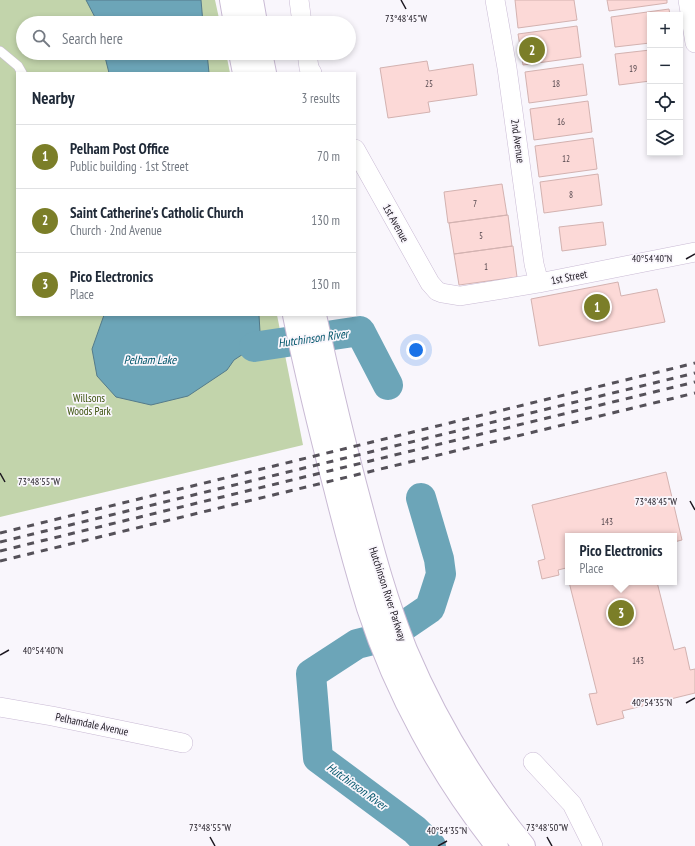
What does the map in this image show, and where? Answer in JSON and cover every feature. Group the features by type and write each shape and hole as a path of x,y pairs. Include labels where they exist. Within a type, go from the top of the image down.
{"highway":[{"path":"231,0 234,16"},
{"path":"252,0 255,16"},
{"path":"241,60 244,72"},
{"path":"262,60 265,72"},
{"name":"Hutchinson River Parkway","path":"294,316 315,363 359,498 379,606 395,676 420,728 446,772 461,796 497,846"},
{"name":"Hutchinson River Parkway","path":"315,316 315,363"},
{"name":"Hutchinson River Parkway","path":"379,606 416,671 462,760 492,805 524,846"}],"street":[{"path":"299,0 301,16"},
{"name":"2nd Avenue","path":"496,0 508,68 534,264 539,283"},
{"path":"688,0 695,43"},
{"path":"308,60 312,72"},
{"name":"1st Avenue","path":"356,151 430,283 437,291 442,293"},
{"name":"1st Street","path":"442,293 460,296 539,283 695,252"},
{"name":"Pelhamdale Avenue","path":"0,707 184,743"},
{"path":"533,762 572,804 593,846"}],"lane":[{"path":"0,51 18,66 21,72"}],"green space":[{"name":"Willsons Woods Park","path":"0,0 215,0 218,16 16,16 16,60 227,60 230,72 16,72 16,316 277,316 303,445 0,517"}],"water":[{"path":"86,0 201,0 202,16 94,16"},
{"path":"106,60 208,60 209,72 109,72"},
{"name":"Pelham Lake","path":"104,316 259,316 260,332 254,347 234,360 227,370 188,396 151,405 116,397 97,376 92,349"}],"building":[{"path":"515,0 574,0 577,20 518,28"},
{"path":"607,0 667,0 667,3 609,11"},
{"path":"669,9 670,12 647,12"},
{"path":"647,12 647,43 615,47 611,17"},
{"path":"577,26 581,57 523,65 518,34"},
{"path":"647,50 647,81 619,85 615,54"},
{"path":"427,61 429,71 473,64 477,95 428,102 430,112 388,118 380,68"},
{"path":"583,64 587,95 529,103 525,72"},
{"path":"588,101 592,132 534,140 530,109"},
{"path":"593,138 597,169 539,177 535,146"},
{"path":"598,174 602,205 544,213 540,182"},
{"path":"502,184 507,215 448,223 444,192"},
{"path":"508,215 512,246 454,254 449,223"},
{"path":"603,222 606,245 562,251 559,227"},
{"path":"513,246 517,277 459,285 454,254"},
{"path":"618,282 621,296 657,289 665,322 539,346 531,299"},
{"path":"666,472 682,540 677,541 677,533 565,533 565,568 558,570 559,575 542,579 538,561 545,559 532,505"},
{"path":"570,585 658,585 674,650 685,647 690,670 695,669 695,693 622,711 624,718 597,725 589,694 597,693"}],"waterway":[{"name":"Hutchinson River","path":"254,347 360,331 388,385"},
{"name":"Hutchinson River","path":"421,498 439,559 441,574 430,608 389,636 357,644 311,674 318,758 415,830 431,846"}],"railway":[{"path":"0,533 695,363"},
{"path":"0,542 695,373"},
{"path":"0,551 695,382"},
{"path":"0,561 695,393"}],"place":[{"name":"Saint Catherine's Catholic Church","path":"532,50"},
{"name":"Pelham Post Office","path":"597,307"},
{"name":"Pico Electronics","path":"621,613"}]}
